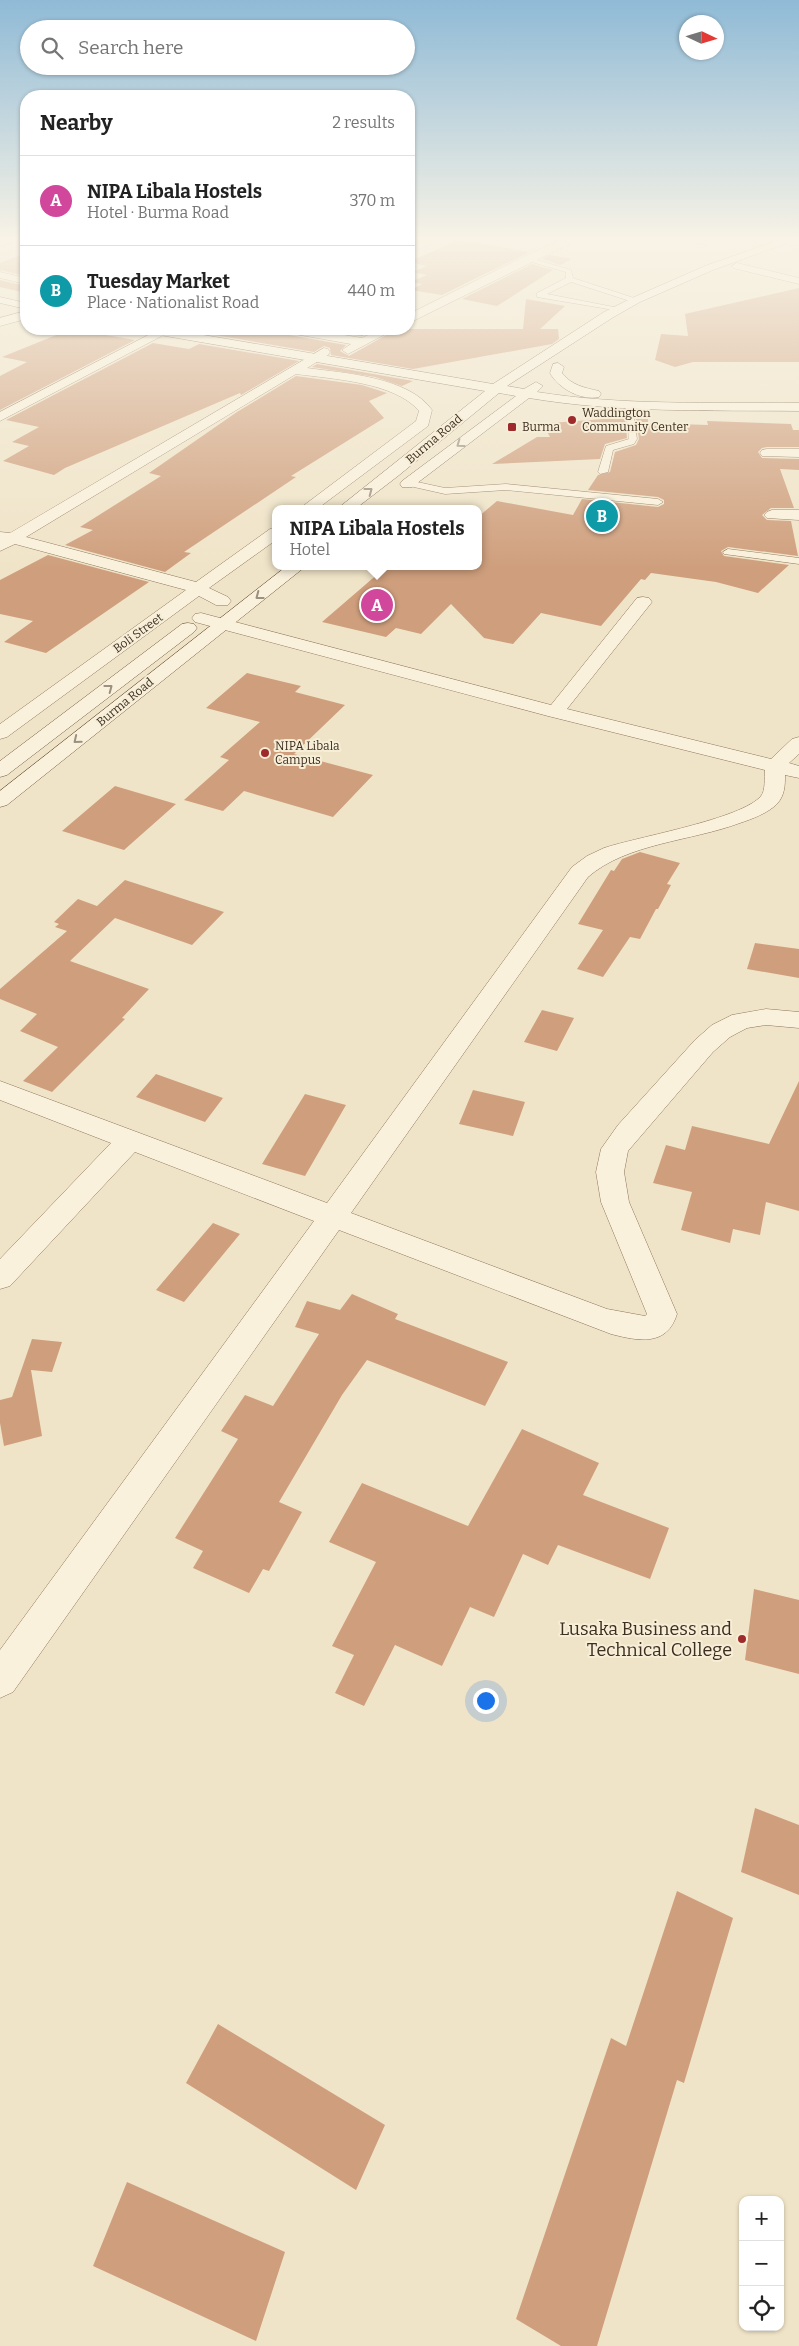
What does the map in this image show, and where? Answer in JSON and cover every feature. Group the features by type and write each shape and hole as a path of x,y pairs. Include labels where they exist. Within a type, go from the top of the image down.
{"street":[{"path":"0,416 130,348"},
{"path":"280,348 462,374 497,375 524,369"},
{"path":"289,348 447,380 531,390 563,400 799,401"},
{"path":"4,540 295,370 346,348"},
{"name":"Burma Road","path":"350,505 393,473 500,385 557,348"},
{"name":"Burma Road","path":"394,493 488,424 563,363 556,373 558,378 565,384 605,400"},
{"path":"295,370 387,386 418,400 427,412 427,417 418,427 312,505"},
{"path":"462,374 500,385"},
{"path":"447,380 467,390 472,396 471,408"},
{"path":"488,424 503,417 539,408 605,400 628,405 799,407"},
{"path":"766,453 799,453"},
{"path":"772,514 799,515"},
{"name":"Boli Street","path":"0,733 272,535"},
{"path":"4,540 168,578 198,589 222,601"},
{"name":"Burma Road","path":"0,801 293,570"},
{"name":"Burma Road","path":"0,771 237,589"},
{"path":"555,712 643,602"},
{"path":"200,618 555,712 788,769"},
{"path":"0,1680 580,872 591,861 609,853 692,831 745,814 767,802 788,769 799,743"},
{"path":"0,1090 550,1300 629,1326 650,1328 661,1321 662,1314 615,1202 610,1172 615,1149 627,1132 704,1046 721,1031 741,1022 766,1017 799,1020"},
{"path":"0,1278 130,1140"}],"lane":[{"path":"602,472 609,448 633,439 628,405"},
{"path":"408,483 445,491 506,488 658,502"},
{"path":"728,552 799,561"}],"building":[{"path":"23,348 119,348 0,410 0,376 27,362 2,357"},
{"path":"143,348 225,348 299,361 241,395 240,393 65,468 54,475 3,461 29,446 12,442 39,427 6,420"},
{"path":"294,348 320,348 314,352"},
{"path":"330,348 343,348 340,351 349,356 362,348 527,348 413,369 331,355"},
{"path":"658,348 799,348 799,362 693,362 675,367 655,360"},
{"path":"317,364 413,381 402,386 375,377 312,367"},
{"path":"296,376 362,385 387,393 369,401 384,418 291,476 296,477 184,552 191,553 165,572 65,545 93,530 80,527 161,476 149,473 237,412"},
{"path":"625,418 627,438 605,444 600,459 492,464 537,437 550,437 544,426 552,425 550,423"},
{"path":"636,419 648,419 648,423 708,425 707,421 791,424 793,430 799,430 799,447 767,447 762,448 758,452 762,458 799,459 799,470 780,469 794,508 771,508 762,515 767,520 791,521 798,556 728,547 721,551 724,556 789,565 758,593 716,582 651,573 645,580 641,579 601,626 541,613 513,644 484,638 451,604 421,634 396,628 386,637 322,622 382,570 482,570 482,514 497,501 573,515 582,499 658,507 664,504 664,500 658,497 588,490 598,475 610,472 615,452 636,445 639,439"},
{"path":"48,555 149,582 46,653 4,642 33,621 0,614 0,580"},
{"path":"247,673 301,686 295,692 345,705 294,754 373,775 333,817 244,791 223,811 184,800 229,760 220,757 260,722 206,708"},
{"path":"115,786 176,804 124,850 62,831"},
{"path":"640,852 680,863 667,884 671,885 640,939 630,937 603,977 577,969 603,930 578,924 611,870 614,871 622,859"},
{"path":"125,880 224,912 192,945 115,918 70,961 149,989 122,1018 125,1019 52,1092 23,1081 58,1047 20,1031 37,1014 0,999 0,989 67,931 55,927 59,924 54,922 78,899 97,906"},
{"path":"755,943 799,949 799,978 747,969"},
{"path":"542,1010 574,1018 557,1051 524,1042"},
{"path":"156,1074 223,1098 205,1122 136,1097"},
{"path":"799,1081 799,1211 766,1202 760,1235 733,1229 730,1243 681,1230 692,1192 653,1183 666,1145 685,1150 692,1126 769,1144"},
{"path":"473,1090 525,1102 513,1136 459,1124"},
{"path":"305,1094 346,1105 305,1176 262,1164"},
{"path":"213,1223 240,1234 184,1302 156,1290"},
{"path":"352,1294 398,1314 395,1319 508,1362 485,1406 367,1360 342,1395 279,1502 302,1512 269,1571 263,1569 249,1593 193,1568 203,1551 175,1538 238,1439 221,1431 245,1395 273,1406 319,1334 295,1327 307,1301 340,1310"},
{"path":"32,1339 62,1342 52,1372 31,1370 42,1436 4,1446 0,1423 0,1400 12,1397"},
{"path":"522,1429 599,1463 583,1495 669,1528 650,1579 558,1545 548,1565 523,1554 494,1617 470,1607 442,1666 395,1645 364,1706 335,1693 354,1655 332,1646 376,1562 329,1542 362,1483 468,1526"},
{"path":"754,1589 799,1600 799,1674 745,1660"},
{"path":"755,1808 799,1825 799,1895 741,1872"},
{"path":"677,1891 733,1918 684,2083 677,2080 597,2346 561,2346 516,2319 611,2038 626,2046"},
{"path":"218,2024 385,2125 356,2190 186,2083"},
{"path":"127,2182 285,2252 256,2341 93,2266"}],"place":[{"name":"Waddington Community Center","path":"572,420"},
{"name":"Burma","path":"512,427"},
{"name":"Tuesday Market","path":"602,516"},
{"name":"NIPA Libala Hostels","path":"377,605"},
{"name":"NIPA Libala Campus","path":"265,753"},
{"name":"Lusaka Business and Technical College","path":"742,1639"}]}
